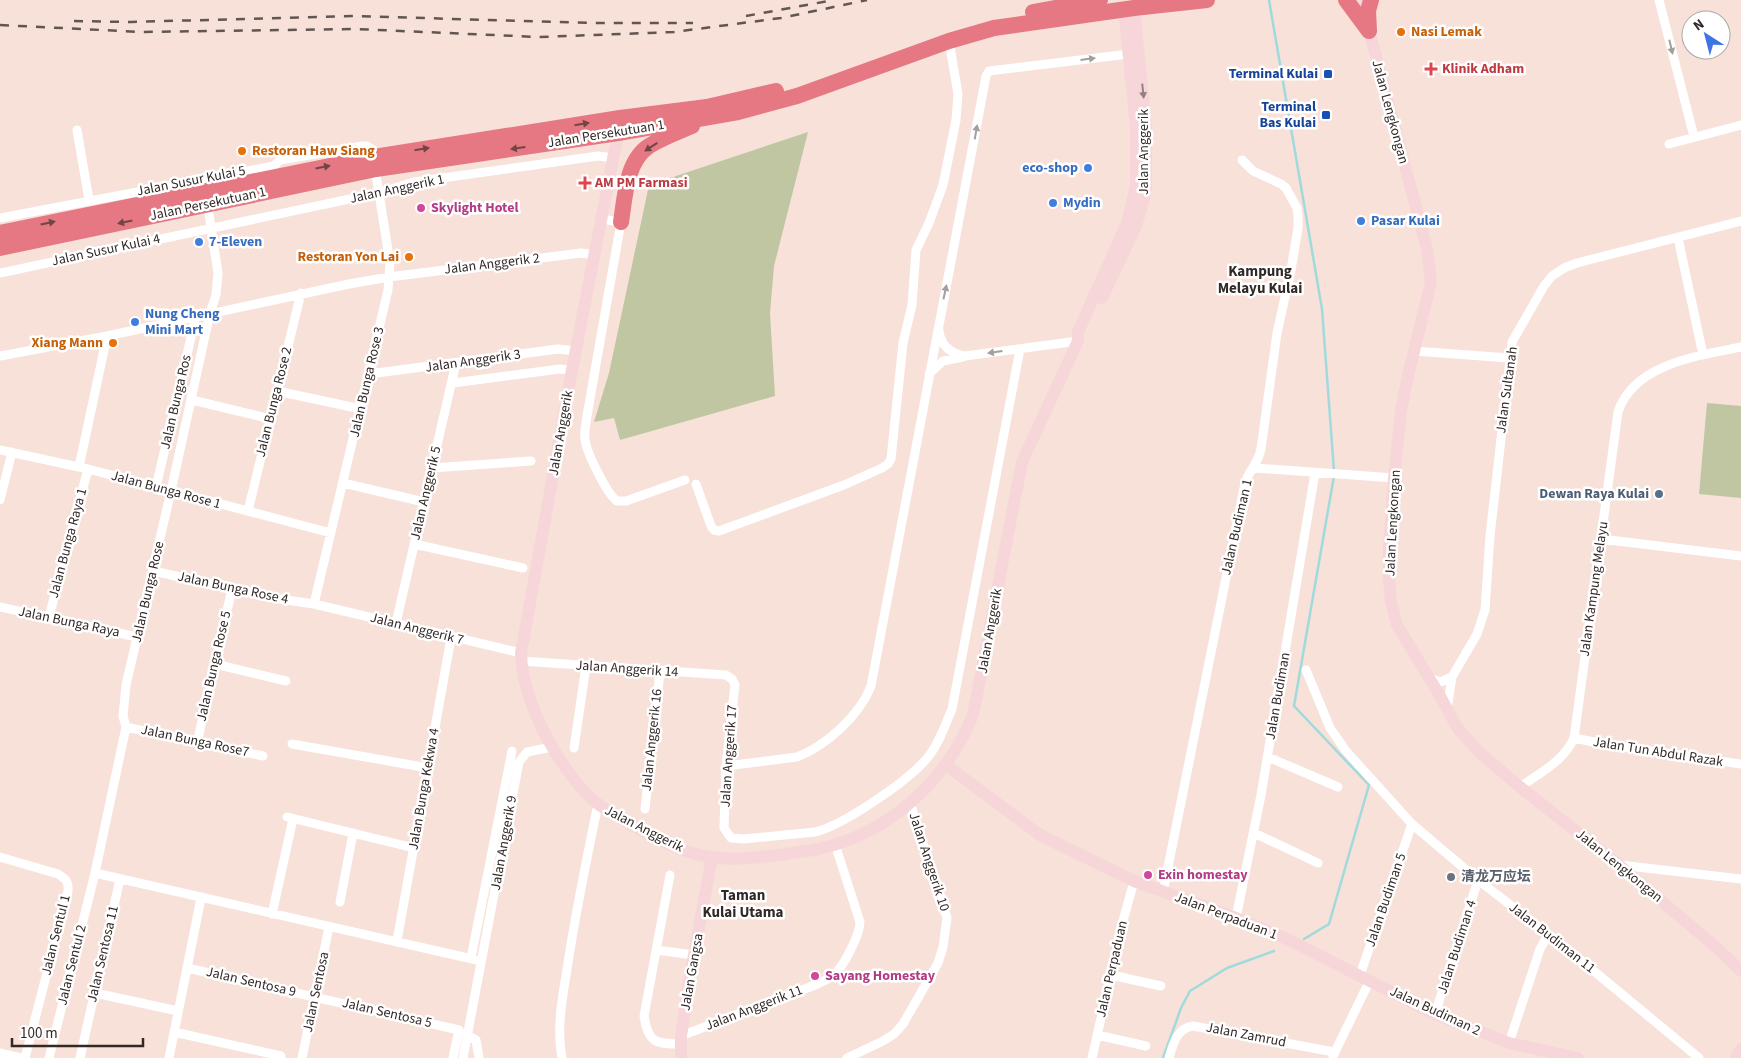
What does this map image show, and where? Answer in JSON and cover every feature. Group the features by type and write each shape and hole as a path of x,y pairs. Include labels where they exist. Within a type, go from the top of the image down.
{"highway":[{"name":"Jalan Persekutuan 1","path":"375,163 620,118 708,107 839,72 947,32 1013,15 1100,0"},
{"name":"Jalan Persekutuan 1","path":"0,248 206,198 276,177 618,133 738,112 797,96 949,41 994,28 1206,0"},
{"path":"1346,0 1369,31"},
{"path":"1369,31 1368,11 1371,0"},
{"path":"621,222 630,172 641,153 648,147 710,117"},
{"name":"Jalan Persekutuan 1","path":"0,233 206,198"}],"street":[{"name":"Jalan Lengkongan","path":"1362,0 1430,264 1431,282 1402,411 1394,478 1389,548 1391,602 1397,625 1459,730 1482,754 1619,865 1741,970"},
{"path":"1659,0 1694,137"},
{"name":"Jalan Anggerik","path":"1129,9 1129,54 1136,126 1136,186 1131,224"},
{"name":"Jalan Anggerik","path":"618,133 572,370 521,657 531,702 536,717 567,770 598,804 635,827 681,849 712,858 744,859 820,849 872,828 910,803 921,794 946,765 964,737 977,701 1005,541 1022,462 1078,341 1078,332 1144,199 1146,186 1146,126 1129,9"},
{"path":"696,484 711,526 714,530 719,531 844,484 882,468 891,459 903,343 912,305 916,250 943,185 956,120 958,94 949,41"},
{"path":"726,766 797,757 805,754 825,741 849,720 862,706 868,695 885,618 986,76 989,71 1129,54"},
{"path":"1669,144 1741,126"},
{"path":"77,130 89,200"},
{"name":"Jalan Susur Kulai 5","path":"0,218 89,200 276,177 280,160 363,146 372,149 375,163"},
{"name":"Jalan Anggerik 1","path":"212,228 378,193 414,182 598,156 613,158"},
{"name":"Jalan Budiman 1","path":"1163,892 1245,483 1256,464 1261,449 1276,333 1291,270 1298,228 1297,208 1286,188 1253,171 1242,160"},
{"name":"Jalan Bunga Rose 3","path":"314,604 388,290 390,263 375,163"},
{"name":"Jalan Bunga Rose","path":"95,873 126,727 123,716 126,685 192,400 210,313 216,295 218,273 206,198"},
{"path":"601,220 621,222 587,416 585,438 587,451 611,495 618,501 685,480"},
{"name":"Jalan Sultanah","path":"1452,677 1477,634 1485,610 1490,536 1509,358 1512,342 1530,308 1552,276 1564,268 1741,221"},
{"name":"Jalan Susur Kulai 4","path":"0,272 212,228"},
{"path":"1678,238 1703,355"},
{"name":"Jalan Anggerik 2","path":"389,277 580,253 594,255"},
{"path":"0,356 107,336 301,293 389,277"},
{"name":"Jalan Bunga Rose 2","path":"248,512 301,293"},
{"name":"Jalan Bunga Ros","path":"156,487 196,316"},
{"path":"939,322 940,335 944,346 953,352 965,356"},
{"name":"Jalan Bunga Raya 1","path":"49,617 84,468 107,336"},
{"path":"929,374 943,361 965,356 1078,341"},
{"name":"Jalan Kampung Melayu","path":"1520,786 1550,767 1563,756 1570,748 1574,738 1618,412 1622,399 1633,386 1662,368 1703,355 1741,347"},
{"name":"Jalan Anggerik 3","path":"369,374 558,349 576,351"},
{"name":"Jalan Anggerik 17","path":"732,679 735,685 726,766 724,828 731,838 744,839 823,830 894,788 928,757 952,709 959,678 1020,349"},
{"path":"1414,351 1509,358"},
{"name":"Jalan Anggerik 5","path":"396,623 456,363"},
{"path":"452,382 560,368 572,370"},
{"path":"277,391 361,409"},
{"path":"192,400 271,419"},
{"name":"Jalan Bunga Rose 1","path":"0,450 84,468 331,533"},
{"path":"0,500 12,452"},
{"path":"432,468 531,461"},
{"path":"1251,471 1256,468 1394,478"},
{"name":"Jalan Budiman","path":"1236,918 1268,757 1315,473"},
{"path":"343,483 424,502"},
{"path":"1601,539 1741,556"},
{"path":"414,544 523,568"},
{"name":"Jalan Bunga Rose 4","path":"153,571 279,599 314,604"},
{"name":"Jalan Bunga Rose 5","path":"197,742 232,589"},
{"name":"Jalan Anggerik 7","path":"314,604 396,623 521,657"},
{"name":"Jalan Bunga Raya","path":"0,607 137,637"},
{"name":"Jalan Bunga Kekwa 4","path":"397,941 452,638"},
{"name":"Jalan Anggerik 14","path":"521,657 586,666 726,675 732,679"},
{"path":"215,664 286,681"},
{"path":"574,748 586,666"},
{"name":"Jalan Budiman 11","path":"1306,670 1330,728 1346,752 1412,824 1478,880 1602,977 1699,1058"},
{"name":"Jalan Anggerik 16","path":"645,809 660,672"},
{"path":"1428,678 1440,682 1452,677"},
{"path":"1447,709 1452,677"},
{"name":"Jalan Bunga Rose7","path":"126,727 263,756"},
{"name":"Jalan Tun Abdul Razak","path":"1574,738 1609,745 1741,764"},
{"path":"292,744 428,768"},
{"name":"Jalan Anggerik 9","path":"463,1058 519,762 527,752 552,747"},
{"path":"471,958 512,751"},
{"path":"1268,757 1338,787"},
{"name":"Jalan Perpaduan 1","path":"946,765 1040,835 1134,881 1236,918 1299,945"},
{"name":"Jalan Anggerik 10","path":"847,1058 883,1041 894,1034 903,1024 938,963 943,947 947,918 910,803"},
{"path":"562,1058 559,1018 577,906 598,804"},
{"path":"272,914 290,818 414,848"},
{"name":"Jalan Budiman 5","path":"1333,1055 1365,978 1412,824"},
{"path":"1254,833 1318,863"},
{"path":"340,902 353,834"},
{"name":"Jalan Anggerik 11","path":"670,875 644,1016 646,1030 652,1039 658,1043 681,1040 804,989 828,978 838,970 858,935 860,922 835,844"},
{"name":"Jalan Sentul 1","path":"0,857 58,874 68,884 68,891 25,1058"},
{"name":"Jalan Gangsa","path":"681,1058 681,1040 688,982 712,858"},
{"path":"1619,865 1741,879"},
{"path":"95,873 481,961"},
{"name":"Jalan Sentul 2","path":"49,1058 95,873"},
{"name":"Jalan Sentosa 11","path":"80,1058 120,879"},
{"name":"Jalan Budiman 4","path":"1435,1014 1478,880"},
{"name":"Jalan Perpaduan","path":"1092,1058 1134,881"},
{"path":"169,1058 201,898"},
{"name":"Jalan Sentosa","path":"302,1058 329,927"},
{"path":"1509,1043 1540,949 1548,935"},
{"name":"Jalan Budiman 2","path":"1299,945 1435,1014 1509,1043 1578,1058"},
{"path":"656,950 694,955"},
{"name":"Jalan Sentosa 9","path":"187,968 315,997"},
{"path":"1111,975 1161,986"},
{"path":"95,993 178,1011"},
{"name":"Jalan Sentosa 5","path":"315,997 459,1030 453,1058"},
{"name":"Jalan Zamrud","path":"1169,1058 1175,1038 1187,1027 1200,1026 1333,1055"},
{"path":"174,1032 282,1056"},
{"path":"467,1034 476,1040 479,1058"},
{"path":"1098,1035 1146,1046"},
{"path":"1736,1058 1741,1049"},
{"path":"0,1053 21,1058"}],"green space":[{"path":"808,132 774,266 770,313 775,396 620,440 614,418 594,422 609,373 649,185"},
{"path":"1707,403 1741,406 1741,498 1699,494"}],"waterway":[{"path":"1269,0 1322,309 1334,471"},
{"path":"1304,939 1329,924 1369,785 1294,706 1334,476"},
{"path":"1163,1058 1181,1008 1190,991 1227,968 1274,951"}],"railway":[{"path":"746,16 834,0"},
{"path":"0,25 142,32 356,29 539,37 674,32 781,18 867,0"},
{"path":"74,21 131,22 353,16 592,23 693,23"}],"place":[{"name":"Nasi Lemak","path":"1401,32"},
{"name":"Klinik Adham","path":"1431,69"},
{"name":"Terminal Kulai","path":"1328,74"},
{"name":"Terminal Bas Kulai","path":"1326,115"},
{"name":"Restoran Haw Siang","path":"242,151"},
{"name":"eco-shop","path":"1088,168"},
{"name":"AM PM Farmasi","path":"585,183"},
{"name":"Mydin","path":"1053,203"},
{"name":"Skylight Hotel","path":"421,208"},
{"name":"Pasar Kulai","path":"1361,221"},
{"name":"7-Eleven","path":"199,242"},
{"name":"Restoran Yon Lai","path":"409,257"},
{"name":"Nung Cheng Mini Mart","path":"135,322"},
{"name":"Xiang Mann","path":"113,343"},
{"name":"Dewan Raya Kulai","path":"1659,494"},
{"name":"Exin homestay","path":"1148,875"},
{"name":"清龙万应坛","path":"1451,877"},
{"name":"Sayang Homestay","path":"815,976"}],"district":[{"name":"Kampung Melayu Kulai","path":"1260,280"},
{"name":"Taman Kulai Utama","path":"743,904"}]}
